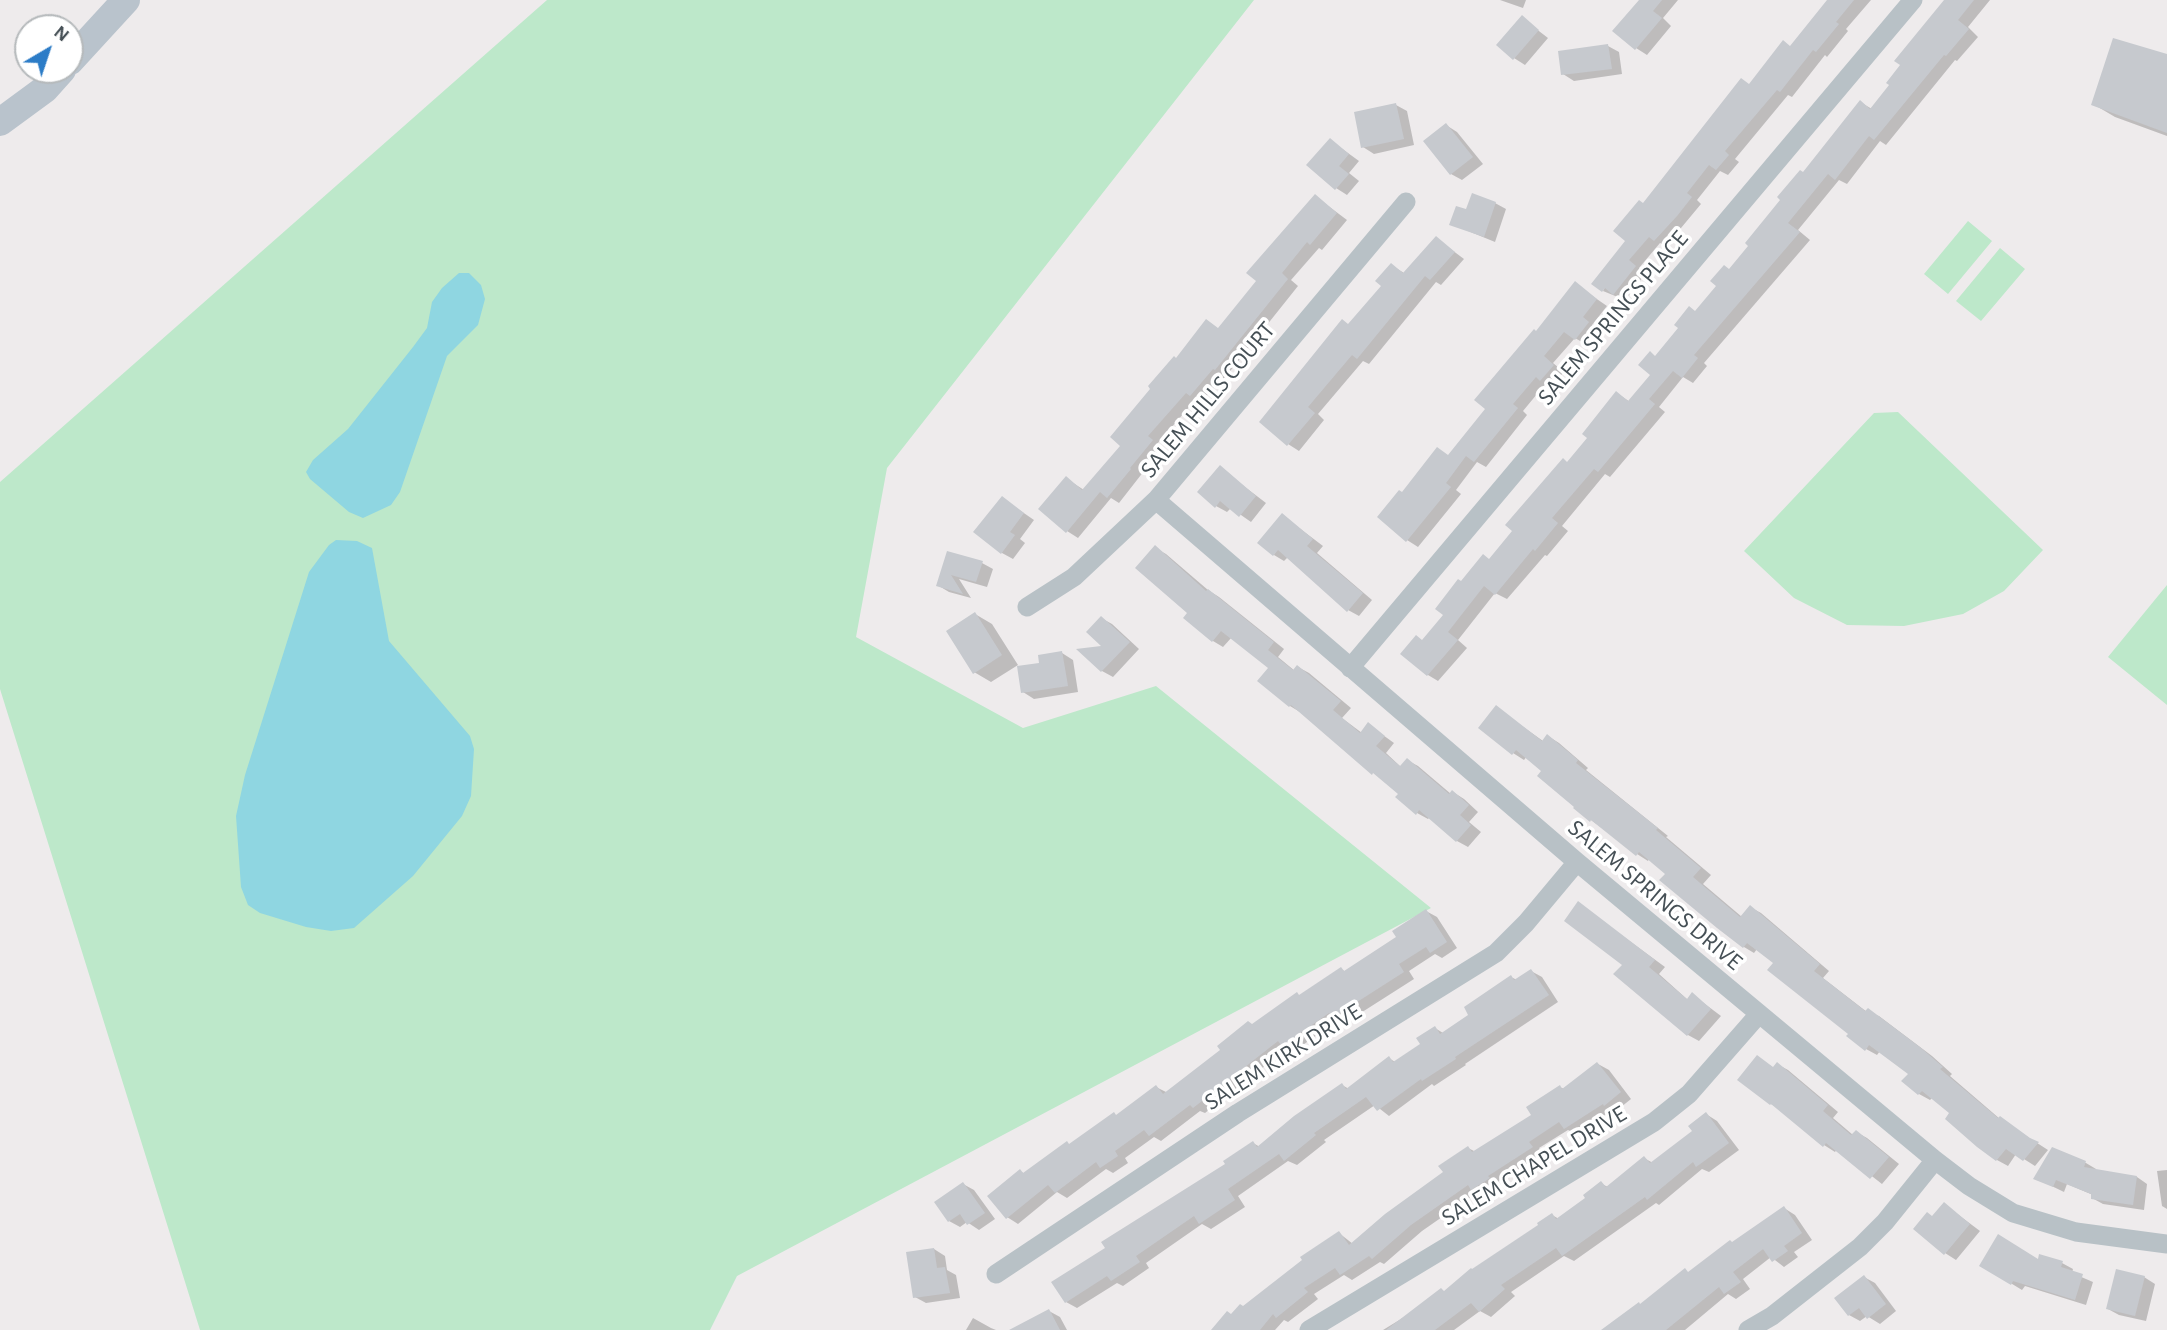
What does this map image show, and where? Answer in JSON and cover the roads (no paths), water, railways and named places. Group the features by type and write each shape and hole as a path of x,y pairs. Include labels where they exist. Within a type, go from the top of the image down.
{"main road":[{"path":"84,46 126,0"},
{"path":"0,122 49,84"}],"street":[{"name":"SALEM SPRINGS PLACE","path":"1350,668 1913,0"},
{"name":"SALEM HILLS COURT","path":"1027,607 1074,577 1156,500 1406,202"},
{"name":"SALEM SPRINGS DRIVE","path":"1156,500 1577,862 1935,1160 2012,1213 2076,1232 2167,1244"},
{"name":"SALEM KIRK DRIVE","path":"996,1274 1238,1113 1496,953 1526,923 1577,862"},
{"name":"SALEM CHAPEL DRIVE","path":"1309,1330 1654,1122 1689,1094 1759,1014"},
{"path":"1748,1330 1777,1323 1885,1222 1935,1160"}],"water":[{"path":"459,273 469,273 481,285 485,299 478,325 447,356 400,492 391,505 363,518 349,512 310,479 306,472 313,460 348,429 413,347 427,328 432,302 442,288"},
{"path":"336,540 357,541 372,548 389,641 470,736 474,749 471,796 462,816 413,876 354,928 331,931 306,927 260,913 248,905 241,887 236,816 245,775 309,572 329,545"}]}
